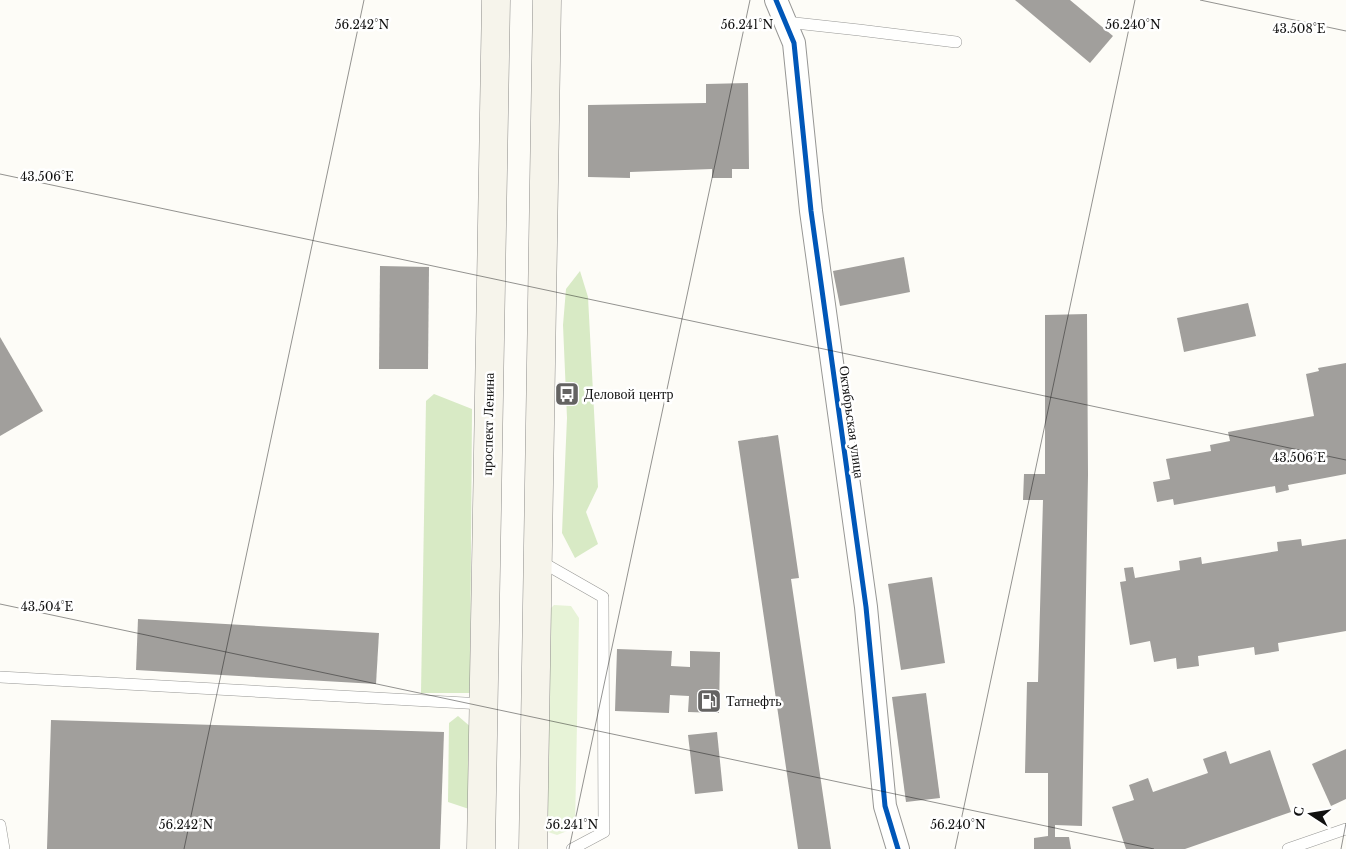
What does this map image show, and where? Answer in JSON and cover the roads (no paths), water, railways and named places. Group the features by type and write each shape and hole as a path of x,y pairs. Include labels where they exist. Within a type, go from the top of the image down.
{"main road":[{"name":"проспект Ленина","path":"481,849 496,0"},
{"path":"533,849 547,0"}],"street":[{"name":"Октябрьская улица","path":"776,0 794,43 811,211 866,607 885,806 898,849"}],"lane":[{"path":"786,22 956,42"},
{"path":"538,560 603,597 604,832 572,849"},
{"path":"0,677 484,704"},
{"path":"0,825 4,849"},
{"path":"1288,849 1346,829"}],"place":[{"name":"Деловой центр","path":"567,394"},
{"name":"Татнефть","path":"709,701"}]}
